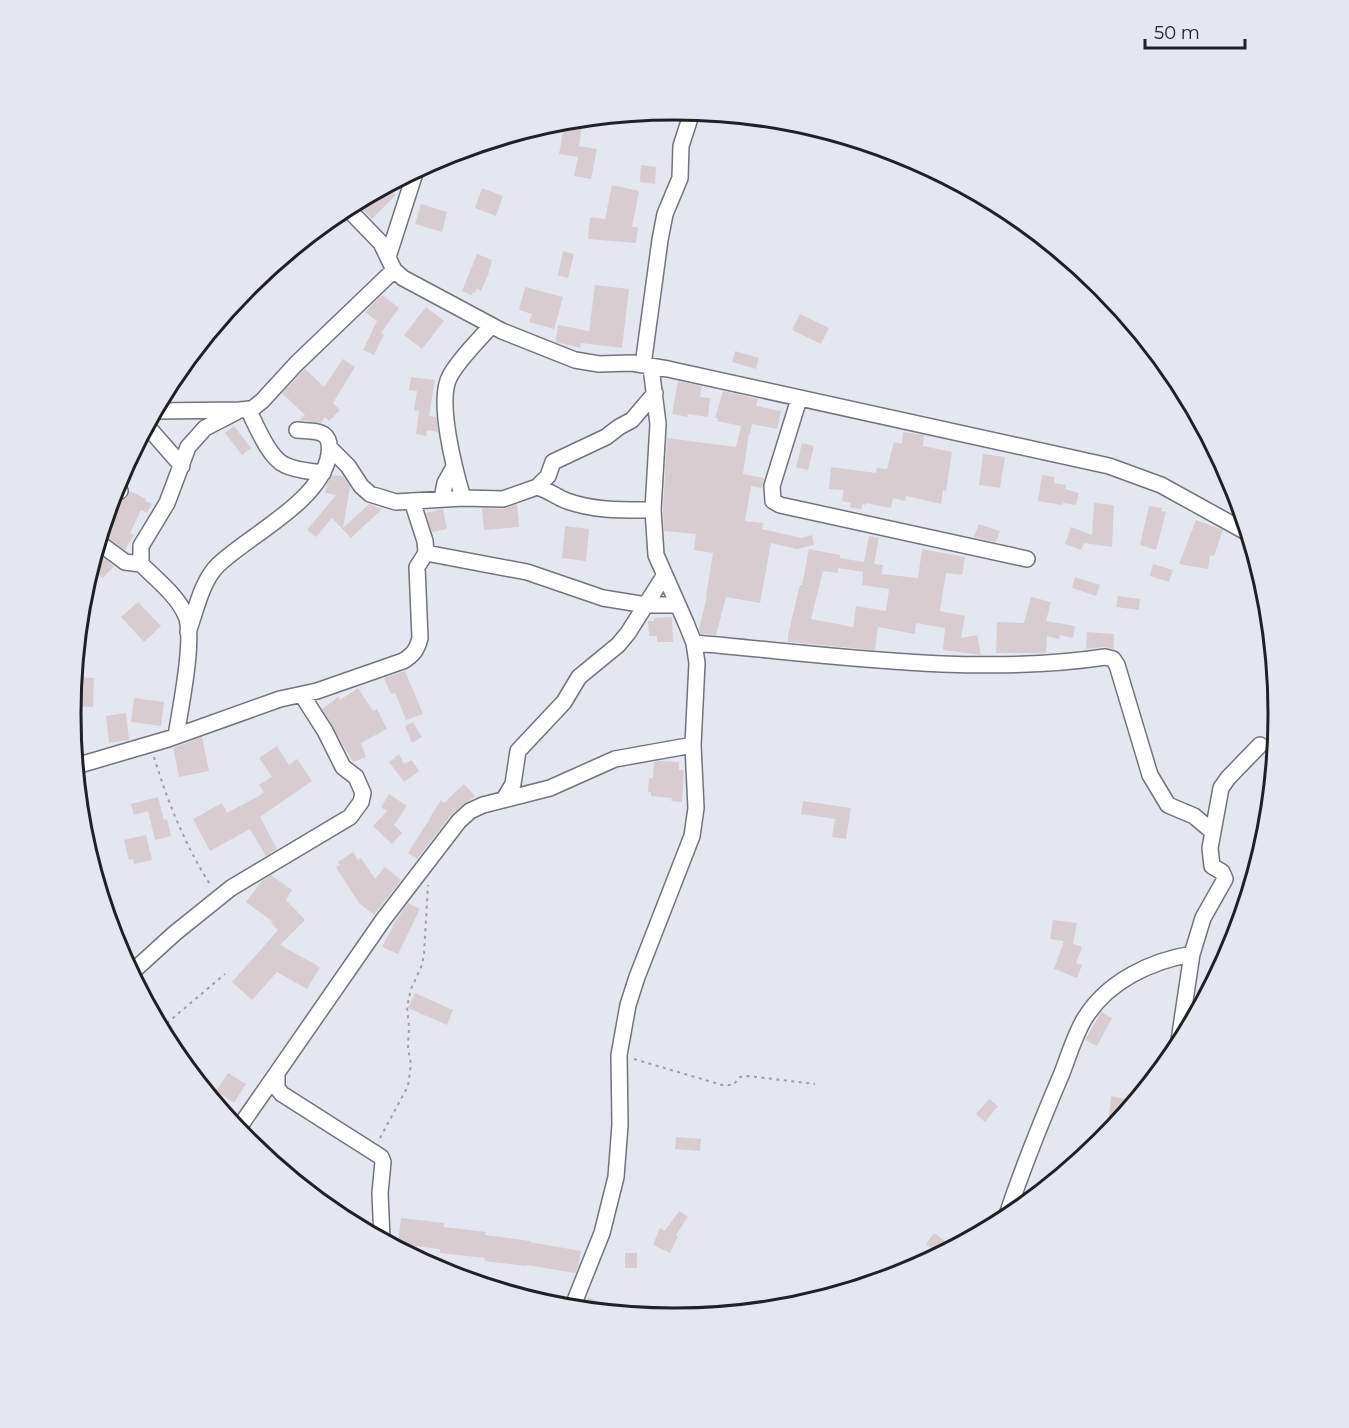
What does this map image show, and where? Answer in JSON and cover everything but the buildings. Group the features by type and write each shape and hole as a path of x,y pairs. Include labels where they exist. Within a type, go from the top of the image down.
{"street":[{"path":"576,1299 602,1233 616,1177 620,1125 619,1055 628,1005 692,836 696,808 693,745 697,663 694,642 656,555 652,510 658,424 655,393 647,366 663,225 680,178 681,146 689,121"},
{"path":"141,564 141,546 167,503 188,447 205,428 262,401 391,264 414,181"},
{"path":"354,215 381,243 391,264 403,278 490,326 575,360 599,364 632,363 1109,466 1161,485 1238,528"},
{"path":"463,498 449,438 446,387 449,376 490,326"},
{"path":"330,448 370,494 396,502 463,498 503,499 537,487 548,476 553,462 606,437 632,420 655,393"},
{"path":"799,399 772,486 771,498 776,503 1027,559"},
{"path":"165,411 244,410"},
{"path":"244,410 278,461 294,468 323,473"},
{"path":"188,632 204,587 217,566 285,512 318,482 323,473 330,448 329,437 321,432 297,430"},
{"path":"153,432 182,466"},
{"path":"442,499 445,483 454,467"},
{"path":"537,487 566,501 596,508 615,511 652,510"},
{"path":"83,764 176,736 280,699 302,695 370,673 413,656 420,638 417,567 426,553 425,541 412,501"},
{"path":"105,547 125,562 141,564 177,602 186,617 187,659 176,736"},
{"path":"426,553 527,572 553,579 592,595 646,605 678,605"},
{"path":"504,799 513,784 519,751 564,702 579,677 618,645 664,576"},
{"path":"694,642 926,663 1029,664 1105,657 1113,659 1117,665 1150,775 1168,805 1194,816 1213,832"},
{"path":"138,967 231,888 350,817 361,802 363,794 356,777 343,767 302,695"},
{"path":"244,1122 383,920 459,821 470,811 483,804 550,788 615,759 693,745"},
{"path":"1182,1021 1192,954 1203,918 1225,879 1225,875 1212,866 1210,848 1221,788 1260,746"},
{"path":"1012,1201 1085,1018 1100,1000 1122,981 1145,967 1171,957 1192,954"},
{"path":"276,1074 277,1088 282,1094 381,1157 383,1162 380,1193 382,1230"}],"path":[{"path":"149,743 175,820 193,858 220,898"},
{"path":"373,1152 408,1086 411,1074 407,1007 424,954 429,861"},
{"path":"168,1022 225,974"},
{"path":"619,1055 722,1085 733,1085 740,1077 748,1076 815,1084"}]}
